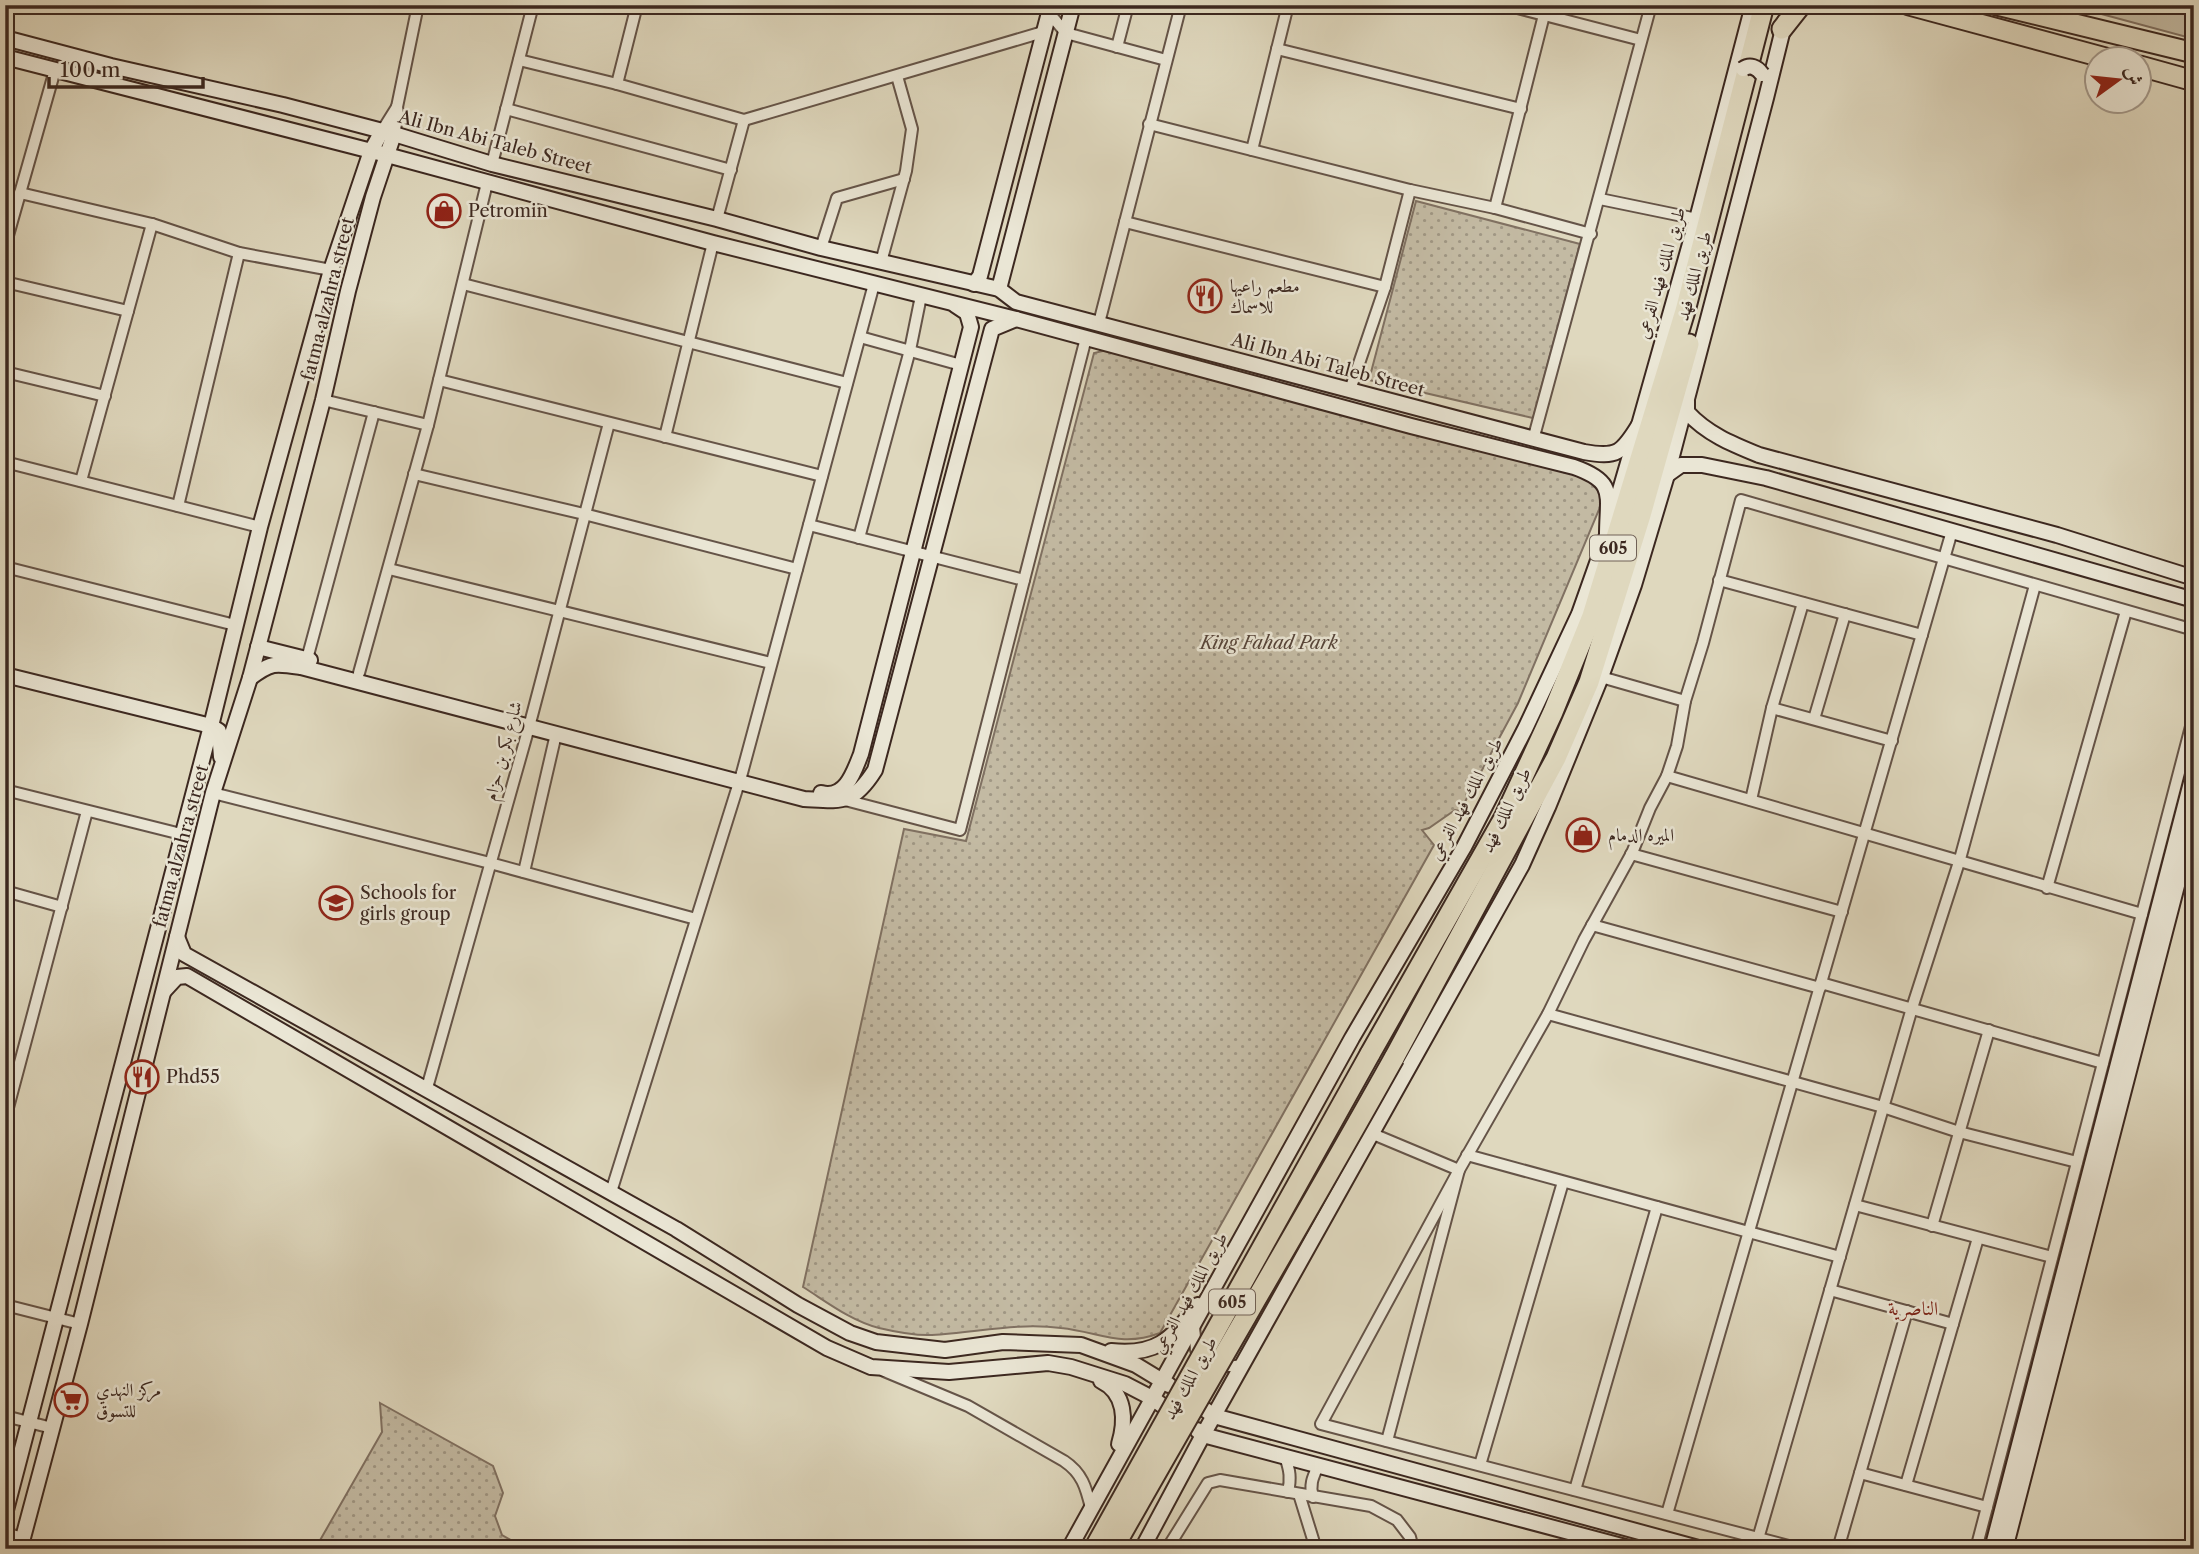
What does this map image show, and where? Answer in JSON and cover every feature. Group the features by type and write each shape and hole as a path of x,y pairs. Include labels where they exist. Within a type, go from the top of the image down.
{"highway":[{"name":"طريق الملك فهد","path":"1113,1549 1232,1339 1287,1250 1394,1058 1556,758 1589,682 1625,568 1697,313 1774,5"},
{"path":"1783,29 1801,5"},
{"path":"1909,5 2084,52"},
{"path":"1997,5 2194,53"},
{"name":"طريق الملك فهد","path":"1094,1549 1504,818 1553,712 1592,616 1685,311 1754,8"},
{"path":"2154,70 2194,81"},
{"path":"1495,874 1558,774 1600,678 1625,568"},
{"path":"1504,818 1579,614"}],"street":[{"path":"5,1514 211,726 260,527 331,270 371,151 388,133 398,114 397,107 418,5"},
{"path":"492,164 533,5"},
{"path":"617,84 637,5"},
{"path":"999,289 1073,5"},
{"path":"1117,47 1128,5"},
{"path":"1099,323 1181,5"},
{"path":"1252,150 1288,5"},
{"path":"1506,5 1641,40"},
{"path":"1533,440 1651,5"},
{"path":"1142,1549 1203,1434 1522,865 1548,807 1634,585 1667,475 1789,5"},
{"name":"طريق الملك فهد الفرعي","path":"1069,1549 1352,1038 1464,847 1525,729 1579,614 1607,535 1639,425 1697,219 1730,87 1754,8"},
{"path":"1050,9 1066,33 1166,60"},
{"path":"974,284 980,276 1050,9"},
{"path":"1495,208 1544,15"},
{"path":"519,61 617,84 744,120 1043,32"},
{"name":"Ali Ibn Abi Taleb Street","path":"5,38 111,66 249,97 388,133 492,164 717,219 821,248 999,289 1016,302 1533,440 1597,455 1619,452 1625,448 1639,425"},
{"path":"1277,49 1521,109"},
{"name":"Ali Ibn Abi Taleb Street","path":"5,57 387,155 713,243 1016,319 1582,470 1594,474 1604,484 1607,535"},
{"path":"1730,87 1743,69 1752,66 1762,74 1766,98"},
{"path":"5,246 55,70"},
{"path":"881,262 904,179 912,129 897,76"},
{"path":"506,109 730,170"},
{"path":"717,219 744,120"},
{"path":"1149,124 1591,233"},
{"name":"fatma alzahra street","path":"22,1543 80,1324 213,793 250,678 323,400 348,291 387,155 388,133"},
{"path":"821,248 837,198 904,179"},
{"path":"359,673 428,425 487,183"},
{"path":"1350,390 1385,286 1410,190"},
{"path":"20,193 152,224 239,253 331,270 338,269 348,291"},
{"path":"1600,199 1697,219"},
{"path":"1125,222 1385,286"},
{"path":"81,481 152,224"},
{"path":"665,437 713,243"},
{"path":"178,506 239,253"},
{"path":"5,282 128,312"},
{"path":"463,284 847,383"},
{"path":"611,1192 740,777 874,284"},
{"path":"859,538 921,296"},
{"path":"258,647 529,722 556,734 827,795 845,787 861,754 971,327 967,313 954,305"},
{"path":"845,800 864,787 876,769 992,329 1016,319"},
{"path":"860,337 961,365"},
{"path":"250,678 267,665 276,663 301,667 740,777 804,799 845,800 960,830 1086,338"},
{"path":"5,372 104,396"},
{"path":"439,380 822,477"},
{"path":"1688,391 1687,412 1699,425 1721,439 1759,455 2045,532 2194,578"},
{"path":"323,400 428,425"},
{"path":"307,659 374,412"},
{"name":"شارع بكر بن حزام","path":"427,1088 609,423"},
{"path":"1582,470 1599,472 1603,466 1602,461 1586,452"},
{"path":"5,462 260,527"},
{"path":"1667,475 1681,465 1702,465 1766,478 2194,600"},
{"path":"414,474 584,514 797,569"},
{"path":"1800,1549 1756,1543 1667,1514 1321,1424 1459,1170 1548,1014 1631,854 1667,776 1741,500 2194,630"},
{"path":"809,525 1024,580"},
{"path":"1667,1514 1952,531"},
{"path":"5,567 235,625"},
{"path":"389,569 771,663"},
{"path":"1719,580 1922,635"},
{"path":"1756,1543 1912,1008 1960,859 2035,585"},
{"path":"1751,800 1772,708 1803,603"},
{"path":"2046,888 2126,611"},
{"path":"1814,719 1845,614"},
{"path":"5,675 211,726 219,731 222,765"},
{"path":"1600,678 1685,701"},
{"path":"1772,708 1892,741"},
{"path":"1976,1549 2194,715"},
{"path":"524,872 556,734"},
{"path":"1992,1549 2194,771"},
{"path":"1667,776 2142,914"},
{"path":"5,790 181,834"},
{"path":"213,793 490,863 696,919"},
{"path":"5,1119 87,811"},
{"path":"2005,1549 2194,820"},
{"path":"1631,854 1842,912"},
{"path":"5,891 62,906"},
{"path":"1592,925 1912,1008 2103,1063"},
{"path":"177,937 184,954 676,1229 798,1306 850,1333 876,1342 945,1349 1003,1342 1081,1345 1129,1352 1144,1350 1162,1344 1173,1336 1219,1279"},
{"path":"164,991 177,977 187,976 827,1348 968,1406 1076,1469 1085,1483 1091,1508"},
{"path":"1548,1014 1883,1107 1959,1132 2077,1162"},
{"path":"1932,1226 1989,1030"},
{"path":"1373,1134 1459,1170"},
{"path":"1467,1156 1840,1257"},
{"path":"1387,1441 1459,1170"},
{"path":"1480,1465 1563,1182"},
{"path":"1855,1205 2052,1257"},
{"path":"1574,1490 1657,1207"},
{"path":"1906,1485 1978,1238"},
{"path":"1830,1290 1953,1324"},
{"path":"5,1305 80,1324"},
{"path":"1838,1549 1907,1311"},
{"path":"1194,1326 1196,1350 1208,1361 1227,1368 1243,1365"},
{"path":"1081,1345 1136,1365 1163,1380 1214,1416 1702,1549"},
{"path":"872,1367 949,1372 1048,1363 1071,1367 1125,1384 1152,1398 1203,1434 1633,1549"},
{"path":"1071,1367 1110,1385 1119,1397 1124,1427 1110,1474"},
{"path":"5,1416 52,1428"},
{"path":"1285,1457 1294,1493 1317,1549"},
{"path":"1313,1497 1310,1489 1318,1466"},
{"path":"1860,1473 1987,1507"},
{"path":"1167,1549 1208,1483 1220,1480 1371,1506 1397,1520 1410,1537 1413,1549"},
{"path":"5,1533 22,1543"}],"green space":[{"path":"2068,5 2194,5 2194,39"},
{"path":"1416,201 1580,244 1533,418 1369,380"},
{"name":"King Fahad Park","path":"1107,350 1593,478 1603,500 1518,703 1460,811 1455,810 1422,830 1434,845 1160,1333 1121,1339 1045,1326 925,1335 885,1329 849,1316 803,1287 904,829 966,841 1094,353"},
{"path":"380,1403 493,1466 503,1493 495,1516 502,1535 526,1549 315,1549 382,1432"}],"place":[{"name":"Petromin","path":"444,211"},
{"name":"مطعم راعيها للاسماك","path":"1205,296"},
{"name":"الميره الدمام","path":"1583,835"},
{"name":"Schools for girls group","path":"336,903"},
{"name":"Phd55","path":"142,1077"},
{"name":"مركز النهدي للتسوق","path":"71,1400"}],"district":[{"name":"الناصرية","path":"1913,1308"}]}
